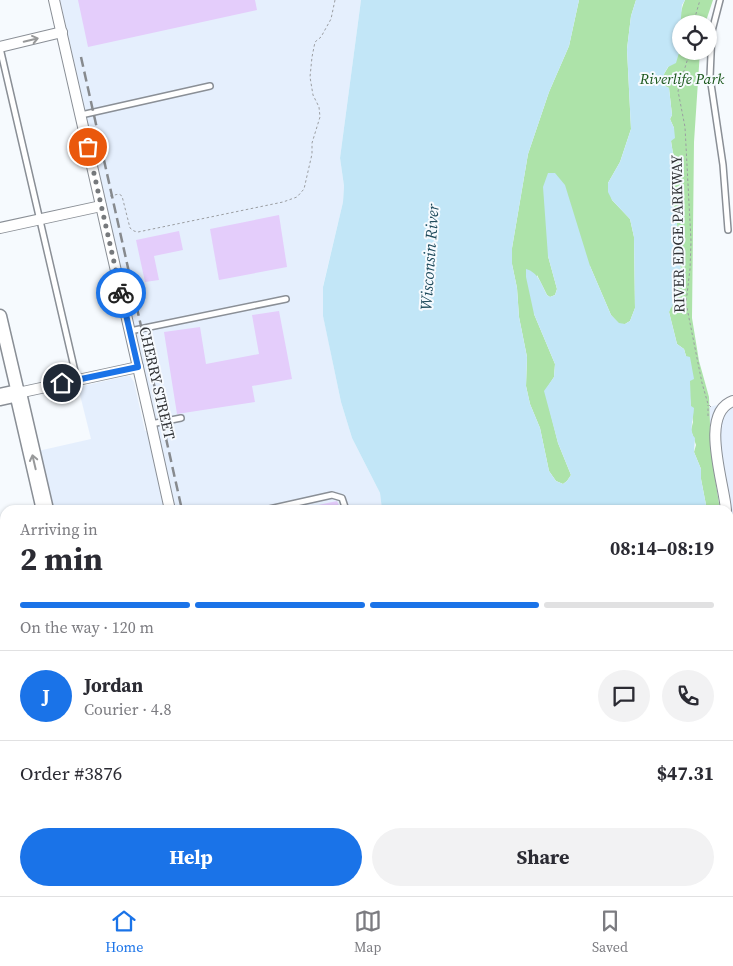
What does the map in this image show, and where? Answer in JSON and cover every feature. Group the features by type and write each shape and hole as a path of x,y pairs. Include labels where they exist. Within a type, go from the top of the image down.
{"main road":[{"path":"0,397 18,393 43,505"}],"street":[{"name":"CHERRY STREET","path":"54,0 169,505"},
{"path":"0,47 62,32"},
{"path":"0,228 39,220 100,202"},
{"path":"0,316 18,393 138,367"},
{"path":"725,505 714,435 719,413 727,404 733,401"}],"lane":[{"path":"720,0 712,31 710,77 723,165 728,230"},
{"path":"0,47 77,380"},
{"path":"80,115 210,86"},
{"path":"130,331 286,300"},
{"path":"152,424 181,418"},
{"path":"287,505 332,495 342,498 344,505"}],"path":[{"path":"100,202 119,194 122,196 130,228 138,232 283,202 297,197 304,189 312,154 312,143 320,117 319,107 313,96 310,77 312,57 315,42 321,37 331,19 335,0"},
{"path":"696,15 700,0"},
{"name":"RIVER EDGE PARKWAY","path":"687,60 678,91 686,127 691,248 686,302 694,348 708,404 719,413"}],"shaded area":[{"path":"60,0 361,0 340,158 344,186 343,202 323,286 323,315 341,402 352,438 380,493 381,505 51,505 38,451 91,439 78,387 130,376 134,382 145,431 157,428"},
{"path":"733,401 733,505 719,505 711,452 709,407"}],"green space":[{"path":"579,0 636,0 631,16 627,49 631,129 620,162 608,183 612,200 630,219 634,237 635,308 630,321 625,324 619,324 611,315 590,266 548,256 557,289 555,295 550,297 547,295 537,275 534,314 555,364 554,377 545,391 558,443 571,475 563,484 556,481 549,471 540,428 530,404 526,386 527,357 519,317 517,288 512,264 512,248 528,154 549,92 569,46"},
{"name":"Riverlife Park","path":"685,0 713,0 708,15 681,15"},
{"name":"Riverlife Park","path":"672,60 699,60 694,142 692,318 699,361 709,397 711,452 719,505 706,505 701,469 694,452 696,445 691,430 693,422 686,356 684,349 677,344 669,312 675,291 672,287 681,272 680,242 672,196 672,176 676,173 671,141 674,128 670,119 672,115 669,88 665,86 664,74"}],"water":[{"name":"Wisconsin River","path":"361,0 579,0 569,46 549,92 528,154 512,248 512,264 517,288 519,317 527,357 526,386 530,404 540,428 549,471 556,481 563,484 571,475 558,443 544,391 554,377 555,364 534,314 526,277 526,269 537,276 547,295 550,297 555,295 557,289 548,256 543,187 548,173 555,173 565,185 590,266 611,315 619,323 625,324 630,321 635,308 634,237 630,219 612,200 608,192 608,183 620,162 631,129 627,49 631,16 636,0 685,0 682,5 681,15 672,15 672,60 677,60 676,63 668,67 664,74 665,86 669,88 672,115 670,119 674,128 675,138 671,141 676,173 672,176 672,196 680,242 681,272 672,287 676,298 669,312 677,344 684,349 686,356 690,357 694,379 690,381 691,406 694,408 692,432 695,438 694,452 701,469 706,505 381,505 380,493 352,438 341,402 323,316 323,287 343,202 344,186 340,158"}],"building":[{"path":"78,0 255,0 257,10 88,47"},
{"path":"279,215 287,267 219,280 210,229"},
{"path":"179,231 183,250 154,256 159,280 145,282 136,240"},
{"path":"279,311 292,379 252,386 255,402 177,414 164,332 200,327 206,364 259,354 252,315"},
{"path":"337,501 339,505 318,505"}],"railway":[{"path":"81,57 181,505"}],"way so far":[{"path":"88,147 121,293"}],"route":[{"path":"62,383 138,367 121,293"}]}
